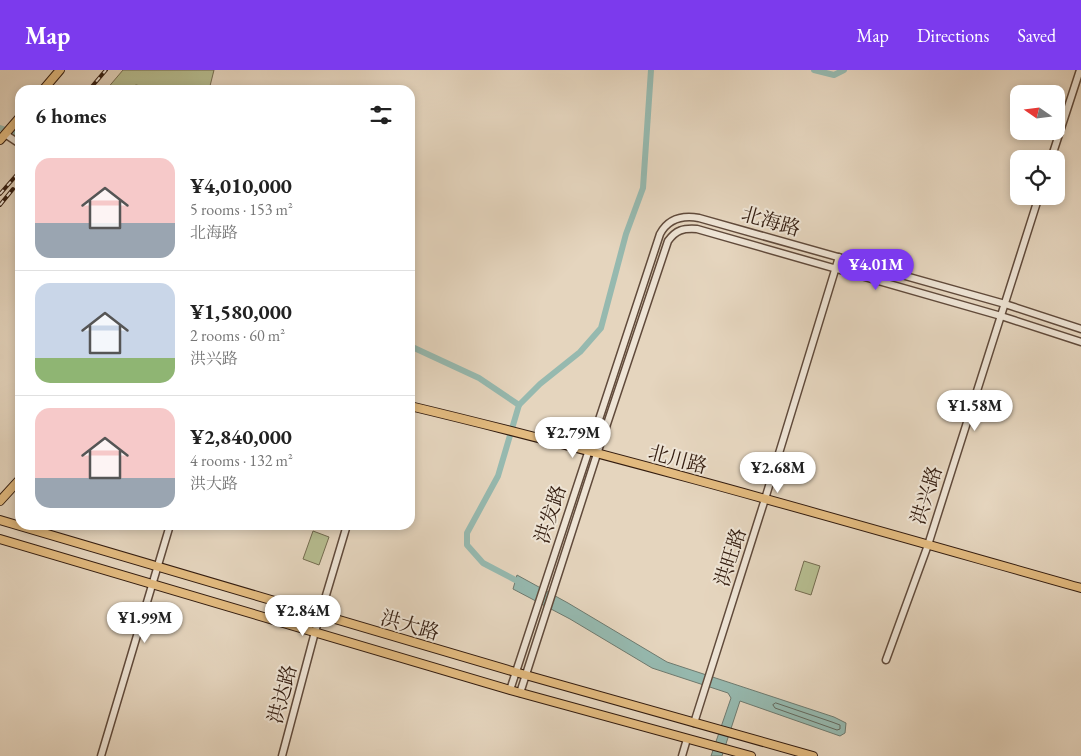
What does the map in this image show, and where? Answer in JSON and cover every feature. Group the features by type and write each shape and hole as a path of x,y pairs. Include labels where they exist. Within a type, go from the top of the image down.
{"main road":[{"path":"47,85 60,70"},
{"path":"3,136 15,122"},
{"name":"北川路","path":"415,407 766,499 1081,588"},
{"path":"0,501 15,484"},
{"name":"洪大路","path":"0,520 15,524"},
{"name":"洪大路","path":"33,530 526,676 813,756"},
{"name":"洪大路","path":"0,540 520,693 751,756"}],"street":[{"path":"1054,150 1080,70"},
{"path":"3,136 15,142"},
{"name":"洪兴路","path":"886,660 928,545 1036,205"},
{"name":"北海路","path":"660,234 668,223 682,217 690,217 1005,304 1081,329"},
{"name":"北海路","path":"668,242 680,229 697,229 1001,316 1081,342"},
{"name":"洪发路","path":"510,690 660,234"},
{"name":"洪发路","path":"520,693 668,242"},
{"name":"洪旺路","path":"694,722 766,499 839,257"},
{"path":"101,756 168,530"},
{"name":"洪达路","path":"282,756 315,632 346,530"},
{"path":"682,756 687,738"}],"green space":[{"path":"123,70 214,70 210,85 110,85"},
{"path":"313,531 329,537 319,565 303,559"},
{"path":"804,561 820,566 811,595 795,590"}],"water":[{"path":"517,575 667,662 834,717 846,723 845,733 840,736 740,701 722,756 711,756 731,698 728,693 652,668 570,619 513,589"}],"waterway":[{"path":"523,584 483,563 467,545 467,533 498,476 519,405 540,384 580,352 601,328 626,234 643,188 651,70"},
{"path":"814,70 834,75 844,70"},
{"path":"0,128 15,133"},
{"path":"415,348 479,378 519,405"}],"railway":[{"path":"93,85 106,70"},
{"path":"0,194 15,177"},
{"path":"0,205 13,189"}]}
